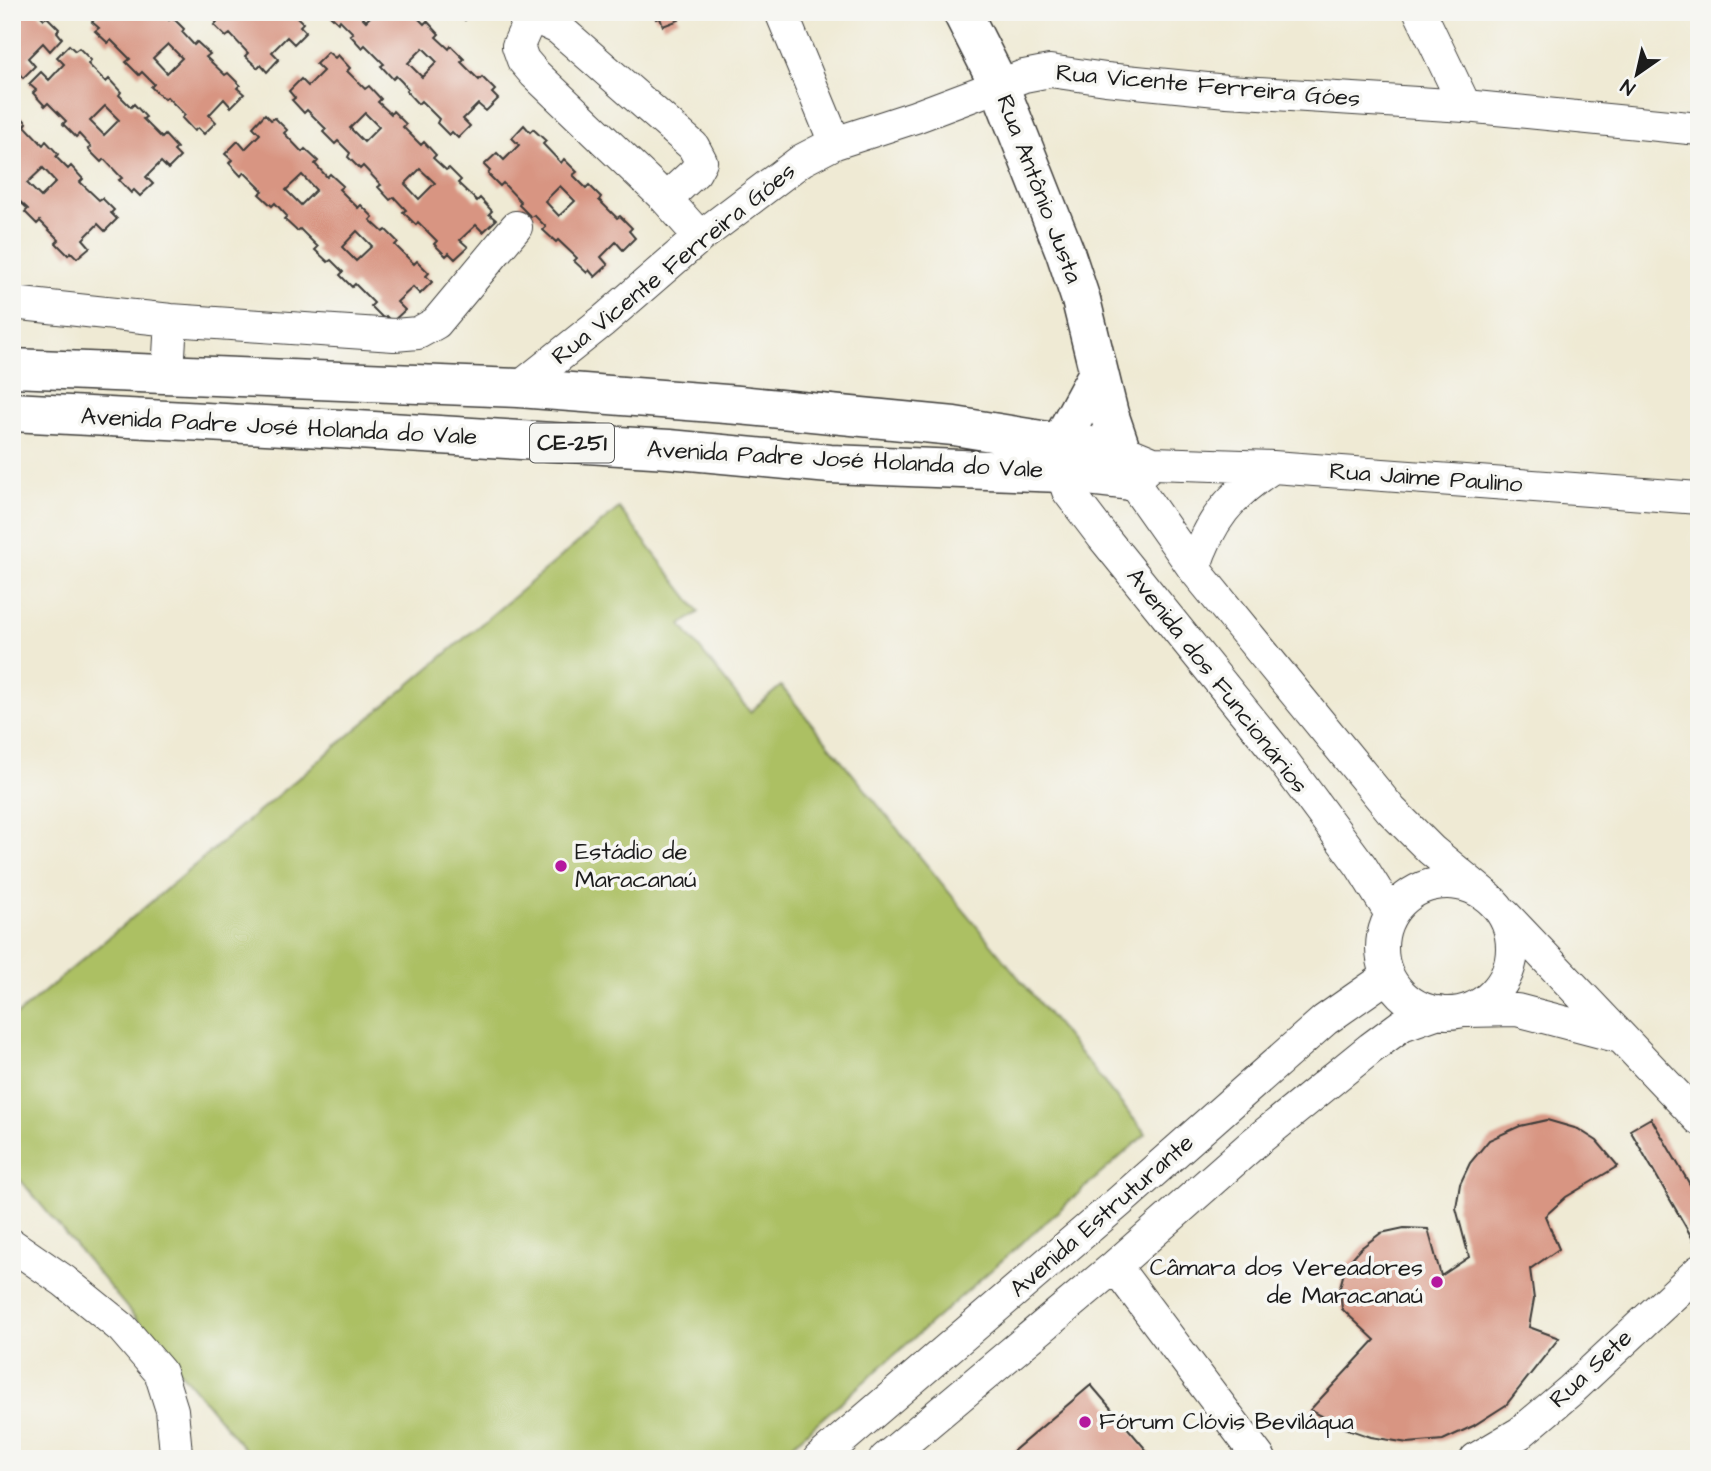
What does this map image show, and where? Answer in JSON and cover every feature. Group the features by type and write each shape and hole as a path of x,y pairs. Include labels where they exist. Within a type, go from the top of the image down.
{"main road":[{"name":"Rua Antônio Justa","path":"962,12 999,85 1065,252 1081,300 1098,373 1135,464"},
{"name":"Avenida Padre José Holanda do Vale","path":"12,368 519,388 941,424 1061,458"},
{"path":"1061,458 1098,373"},
{"path":"341,429 342,381"},
{"name":"Avenida Padre José Holanda do Vale","path":"12,412 668,449 830,464 1061,458 1135,464"}],"street":[{"path":"781,12 835,143"},
{"path":"1420,12 1465,106"},
{"path":"666,199 695,172 701,161 693,146 558,28 543,21 529,21 518,46 523,60 666,199 700,237"},
{"name":"Rua Vicente Ferreira Góes","path":"519,388 603,321 700,237 802,160 835,143 915,117 1024,76 1050,71 1227,91 1465,106 1699,130"},
{"path":"12,303 171,320 394,335 418,333 436,323 516,227"},
{"path":"168,373 171,320"},
{"name":"Avenida dos Funcionários","path":"1061,458 1068,491 1275,750 1361,866 1391,914"},
{"name":"Avenida dos Funcionários","path":"1135,464 1194,569 1391,810 1491,901 1699,1119"},
{"name":"Rua Jaime Paulino","path":"1135,464 1273,467 1699,498"},
{"path":"1194,569 1208,531 1219,514 1234,495 1273,467"},
{"path":"1388,976 1382,954 1383,933 1391,914 1405,898 1423,887 1443,883 1464,885 1491,901"},
{"name":"Avenida Estruturante","path":"885,1459 1115,1265 1254,1143 1371,1048 1402,1025 1488,999 1508,971 1512,950 1509,928 1491,901"},
{"name":"Avenida Estruturante","path":"818,1459 1119,1202 1325,1020 1388,976 1400,993 1418,1006 1449,1012 1517,1010 1620,1037"},
{"path":"12,1245 122,1328 160,1372 172,1410 176,1453"},
{"path":"1115,1265 1260,1459"},
{"name":"Rua Sete","path":"1476,1459 1520,1433 1571,1390 1699,1271"}],"green space":[{"name":"Estádio de Maracanaú","path":"619,508 699,612 681,625 750,712 781,686 1146,1134 776,1459 253,1459 12,1170 12,1019"}],"building":[{"path":"12,12 37,12 44,19 47,17 59,29 57,32 62,38 50,51 43,43 28,58 35,66 23,78 17,71 12,75"},
{"path":"102,12 107,12 112,17 117,12 162,12 169,20 172,17 184,29 182,32 194,45 197,42 210,54 206,57 225,75 228,73 240,85 237,88 244,94 231,107 224,99 209,115 216,122 204,134 198,128 194,131 182,118 185,115 167,97 164,99 151,87 154,84 142,72 139,75 126,62 130,59 111,40 108,43 95,31 99,28 92,22","holes":["168,44 182,58 167,73 153,58"]},
{"path":"208,12 292,12 303,23 300,26 306,32 294,44 287,37 272,52 279,59 267,72 261,65 258,68 245,56 248,53 230,34 226,37 214,25 217,22"},
{"path":"327,12 357,12 366,21 375,12 412,12 424,24 427,21 439,34 436,37 449,49 451,46 464,59 461,62 479,80 482,77 495,90 492,93 498,99 486,111 478,104 463,119 470,126 458,138 452,132 449,135 437,123 439,119 421,101 418,104 396,76 393,79 381,66 384,64 365,45 362,48 350,35 353,33 340,20 338,23","holes":["423,48 437,62 422,77 408,63"]},
{"path":"452,12 473,12 465,20 459,14 456,17"},
{"path":"653,12 676,12 679,20 663,26 660,18 656,19"},
{"path":"69,45 75,51 79,48 91,60 88,64 106,82 109,79 121,92 119,95 131,107 134,104 146,117 143,119 162,138 165,135 177,148 174,151 180,157 168,169 161,162 146,177 153,184 140,196 134,190 131,193 119,180 122,178 104,159 101,162 88,149 91,147 79,134 76,137 63,124 66,121 48,103 45,106 33,93 36,90 29,84 41,72 49,80 64,64 57,57","holes":["105,106 119,120 104,135 90,121"]},
{"path":"328,52 335,58 338,55 350,68 347,71 365,89 369,86 381,99 378,102 391,114 393,111 406,124 403,127 421,145 424,142 436,155 433,158 446,170 449,168 461,180 458,183 477,201 480,198 492,211 489,214 496,220 483,232 476,225 460,240 468,247 455,259 449,253 446,256 434,244 437,241 418,222 416,225 403,212 406,210 394,197 390,200 378,187 381,185 363,166 360,169 348,157 350,153 338,141 335,144 323,132 326,129 307,110 304,113 292,100 295,98 289,91 301,79 308,86 323,71 316,64","holes":["365,113 379,127 364,142 350,128","420,169 435,183 419,199 405,184"]},
{"path":"15,111 43,145 46,141 58,154 56,157 68,169 71,166 83,179 80,182 114,210 111,213 117,219 105,231 98,224 83,239 90,247 77,258 71,252 68,255 56,243 59,240 40,221 37,224 25,212 28,209 15,197 12,200 12,113","holes":["43,168 56,182 41,197 27,183"]},
{"path":"265,114 271,120 275,118 287,130 284,133 302,152 305,149 318,161 315,164 327,177 330,174 343,186 339,189 358,208 361,205 373,217 370,220 398,242 395,245 414,264 417,261 429,273 426,276 432,282 420,294 413,287 397,302 405,310 392,322 386,316 383,318 371,306 374,303 355,284 352,287 340,275 343,272 331,260 328,262 315,250 318,247 300,229 297,231 284,219 287,216 275,203 272,206 259,194 263,191 244,172 241,176 229,163 232,160 225,154 238,141 245,149 260,134 253,127","holes":["302,175 316,190 301,205 286,190","357,231 372,246 356,261 342,247"]},
{"path":"524,125 530,132 533,129 546,141 543,144 561,163 564,159 577,172 573,175 586,188 589,185 617,218 620,216 632,228 629,231 635,238 623,250 616,242 601,257 608,265 595,277 574,261 577,258 558,240 556,242 543,230 546,227 519,205 521,202 503,183 500,186 488,174 490,171 484,165 497,153 504,160 519,145 512,138","holes":["560,186 575,201 559,216 545,201"]},
{"path":"1651,1118 1699,1200 1699,1238 1694,1241 1630,1130"},
{"name":"Câmara dos Vereadores de Maracanaú","path":"1547,1120 1578,1129 1597,1141 1618,1166 1566,1197 1545,1216 1559,1249 1530,1269 1534,1299 1529,1327 1559,1338 1506,1405 1473,1426 1443,1440 1408,1443 1371,1437 1345,1428 1310,1410 1375,1340 1342,1309 1340,1287 1346,1265 1361,1248 1381,1233 1404,1228 1428,1229 1441,1276 1469,1257 1456,1208 1460,1184 1470,1163 1489,1140 1520,1126"},
{"name":"Fórum Clóvis Beviláqua","path":"1091,1385 1154,1459 1004,1459"}],"place":[{"name":"Estádio de Maracanaú","path":"561,866"},
{"name":"Câmara dos Vereadores de Maracanaú","path":"1437,1282"},
{"name":"Fórum Clóvis Beviláqua","path":"1085,1422"}]}
